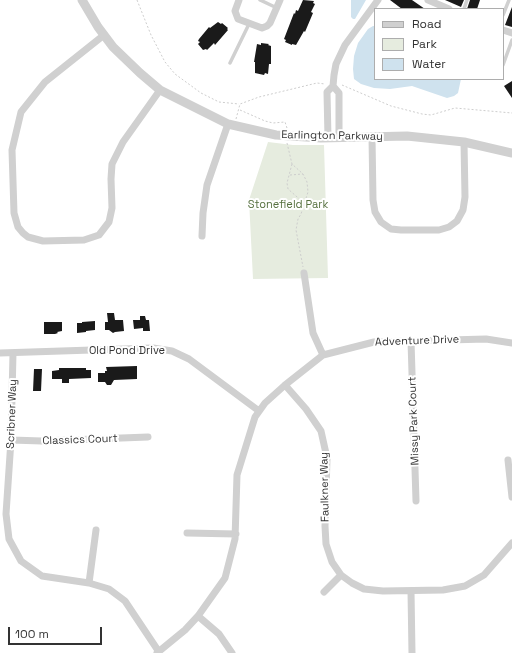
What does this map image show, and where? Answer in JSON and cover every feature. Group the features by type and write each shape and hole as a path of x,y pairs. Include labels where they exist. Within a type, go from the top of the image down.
{"street":[{"name":"Earlington Parkway","path":"82,0 113,47 160,90 231,125 276,135 288,136 328,138 407,136 464,142 512,153"},
{"path":"239,0 235,11 238,19 262,28 270,23 280,0"},
{"path":"328,138 327,92 333,85 336,64 342,52 378,0"},
{"path":"428,0 442,3"},
{"path":"104,35 45,82 21,112 12,150 14,213 18,227 23,233 28,237 43,241 84,240 99,235 109,222 112,208 112,164 123,142 160,90"},
{"path":"333,85 338,93 339,137"},
{"path":"202,236 203,213 207,185 231,125"},
{"path":"372,137 373,200 375,212 381,222 391,229 401,230 439,230 449,227 457,221 463,210 465,197 464,142"},
{"path":"304,273 313,333 323,355"},
{"name":"Adventure Drive","path":"158,653 198,616 225,578 236,534 237,475 255,417 265,403 285,385 323,355 374,342 486,339 512,343"},
{"name":"Missy Park Court","path":"411,341 416,501"},
{"name":"Old Pond Drive","path":"0,353 153,348 172,351 189,359 259,410"},
{"name":"Scribner Way","path":"13,353 11,440 6,514 8,539 21,561 42,576 89,583 109,589 125,601 158,653"},
{"name":"Faulkner Way","path":"285,385 306,408 321,431 327,458 325,526 326,544 332,562 341,575"},
{"name":"Classics Court","path":"11,440 42,441 148,437"},
{"path":"508,460 512,497"},
{"path":"89,583 96,530"},
{"path":"187,534 236,534"},
{"path":"324,592 341,575 352,583 369,590 383,592 443,590 465,586 484,575 512,543"},
{"path":"411,591 412,653"},
{"path":"198,616 219,634 232,653"}],"lane":[{"path":"260,0 276,8"},
{"path":"504,12 509,0"},
{"path":"230,63 249,24"},
{"path":"504,62 512,40"}],"path":[{"path":"137,0 151,35 165,62 175,74 201,93 219,102 240,104 258,97 317,84 343,85 391,106 422,114 432,115 455,108 512,113"},
{"path":"231,125 239,110 240,104"},
{"path":"239,110 265,122 285,122 288,136 287,146 292,164 287,183 288,189 305,204"},
{"path":"292,164 303,174 307,182 308,192 305,204 298,219 296,230 304,273"},
{"path":"290,176 303,174"}],"green space":[{"name":"Stonefield Park","path":"268,142 293,145 324,145 328,278 253,279 249,200"}],"water":[{"path":"351,0 366,0 355,19 351,17"},
{"path":"374,26 374,80 461,80 458,93 447,98 412,86 390,89 374,88 361,84 354,79 354,56 358,43 368,29"}],"building":[{"path":"303,0 314,1 313,3 315,4 311,12 313,13 305,32 304,31 296,45 292,45 285,42 286,40 284,39 294,13 295,14 296,10 298,11"},
{"path":"390,0 412,0 424,8 401,8"},
{"path":"445,0 464,0 461,7"},
{"path":"470,0 480,0 477,8 467,8"},
{"path":"512,7 512,27 505,25"},
{"path":"218,22 221,24 222,23 228,28 228,30 215,45 214,43 207,50 203,50 198,44 200,42 198,41 199,39 209,27 210,28"},
{"path":"261,43 269,44 268,45 271,46 271,64 269,64 268,74 265,73 264,75 255,73 254,62 257,44 261,45"},
{"path":"512,81 512,98 504,86"},
{"path":"107,313 114,313 115,320 123,320 124,331 113,333 109,330 105,330 105,322 108,322"},
{"path":"140,316 145,316 146,320 149,320 150,331 143,331 143,328 134,329 133,320 140,320"},
{"path":"95,321 95,330 77,333 77,323"},
{"path":"44,322 62,322 62,331 55,334 44,334"},
{"path":"137,366 137,379 114,380 111,385 107,385 105,382 98,382 98,373 105,373 105,371 107,371 106,367"},
{"path":"59,368 86,368 86,370 91,370 91,378 69,379 69,383 62,383 62,379 52,379 52,371 59,370"},
{"path":"34,369 42,369 41,391 33,391"}]}
